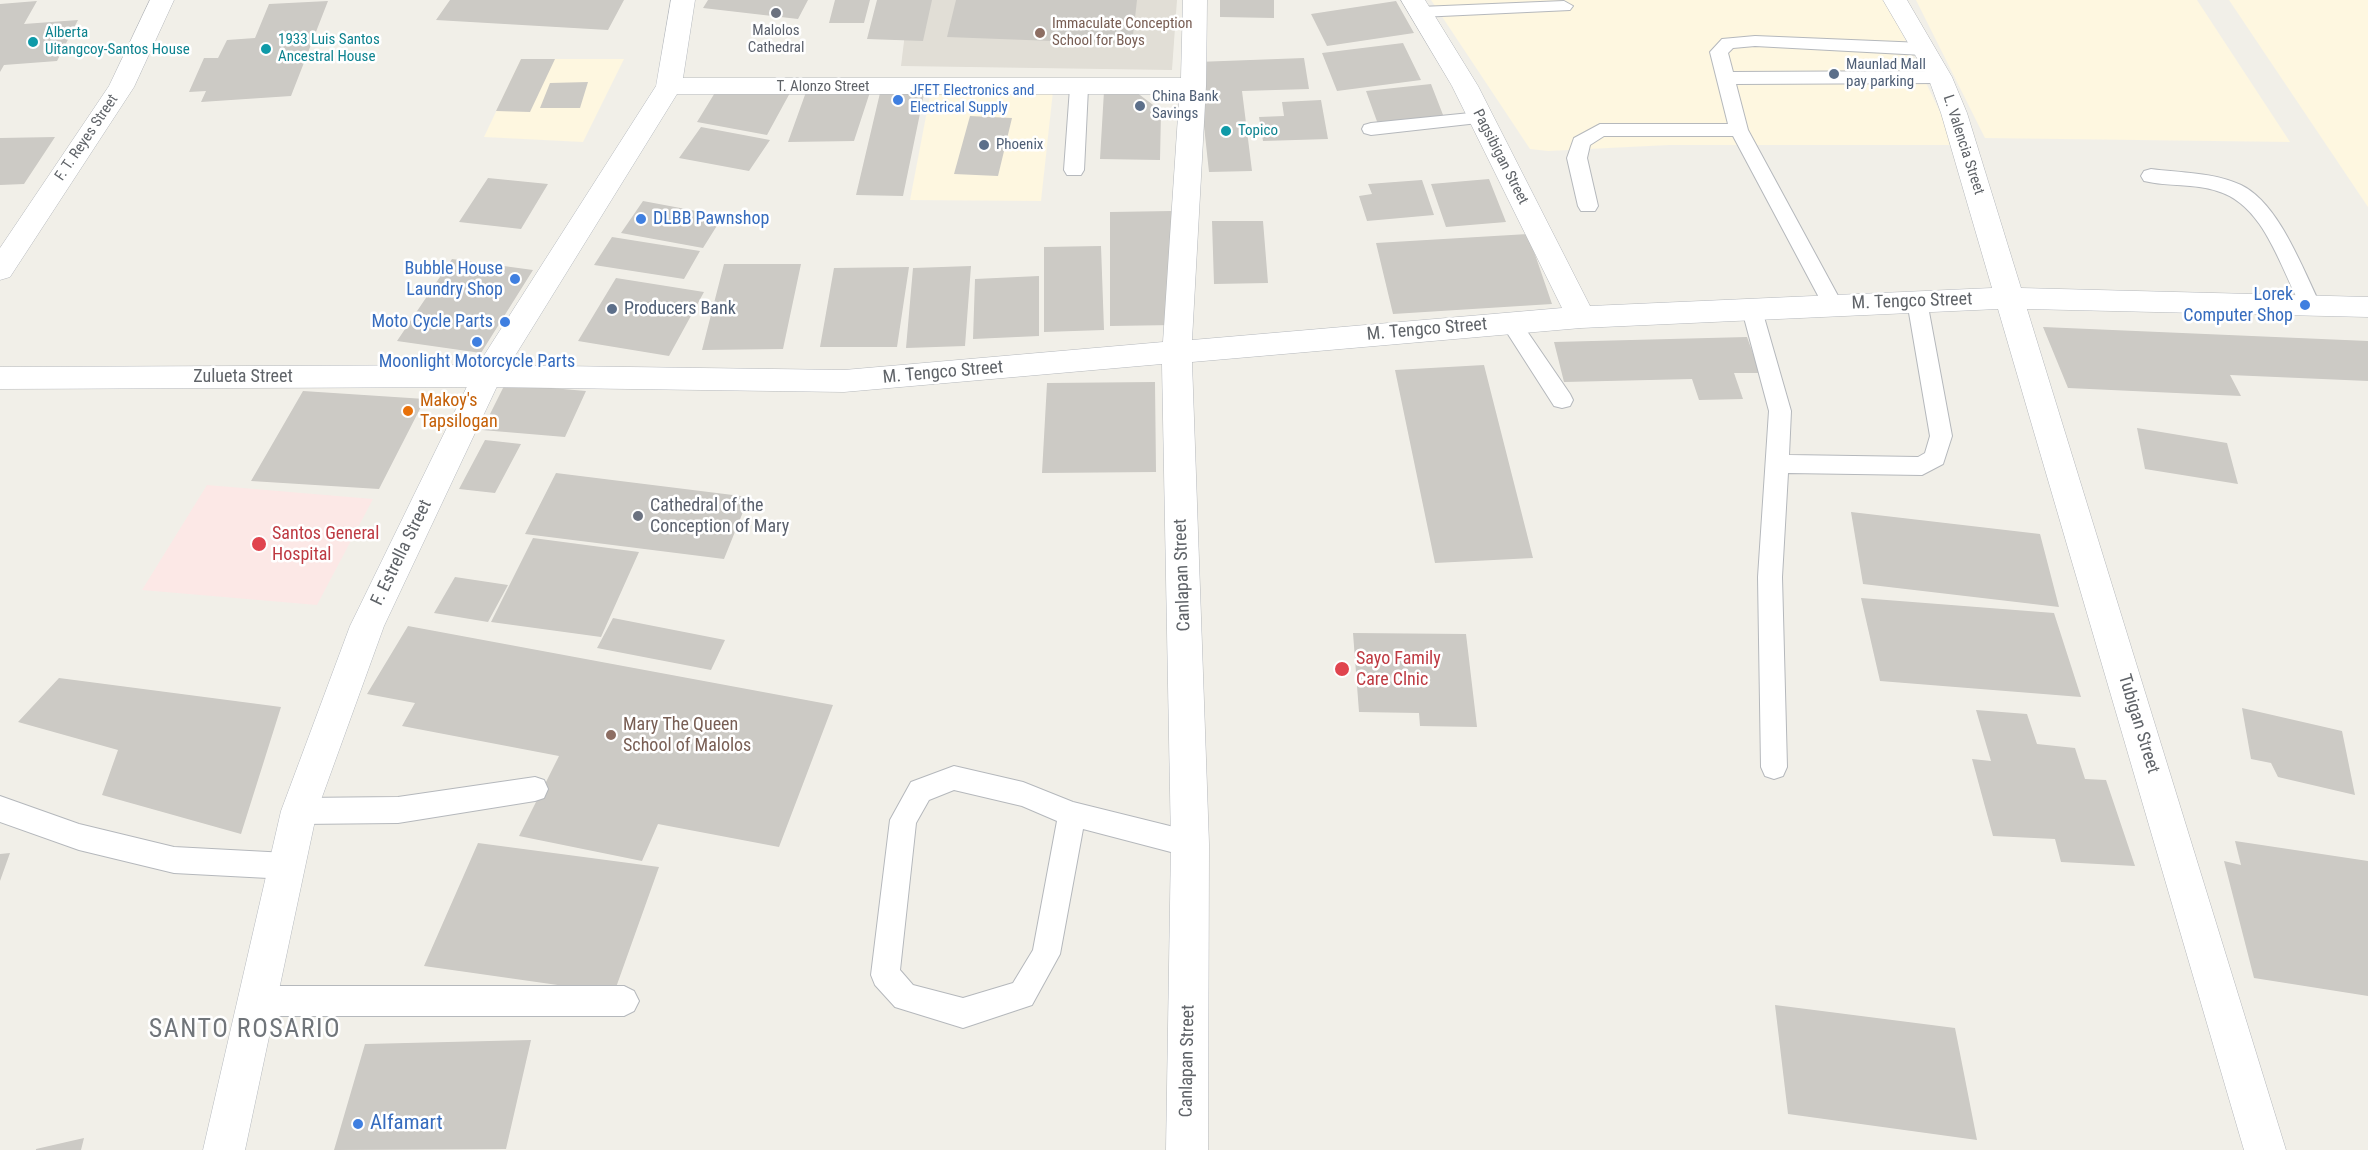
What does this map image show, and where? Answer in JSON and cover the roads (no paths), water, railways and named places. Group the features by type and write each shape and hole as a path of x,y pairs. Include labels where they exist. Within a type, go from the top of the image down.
{"street":[{"name":"F. T. Reyes Street","path":"0,270 121,87 162,0"},
{"name":"F. Estrella Street","path":"224,1150 299,811 367,626 487,376 669,86 684,0"},
{"name":"Canlapan Street","path":"1187,1150 1190,844 1177,354 1193,86 1195,0"},
{"name":"L. Valencia Street","path":"1895,0 1940,77 1954,113 2011,298"},
{"name":"Pagsibigan Street","path":"1416,6 1465,86 1581,317"},
{"name":"T. Alonzo Street","path":"669,86 1079,88 1193,86"},
{"name":"M. Tengco Street","path":"487,376 844,381 1177,354 1581,317 1752,310 1833,304 2011,298 2368,307"},
{"name":"Tubigan Street","path":"2011,298 2265,1150"},
{"name":"Zulueta Street","path":"0,378 487,376"}],"lane":[{"path":"1416,6 1564,6"},
{"path":"1833,304 1739,130 1719,52 1728,43 1755,41 1923,49"},
{"path":"1725,78 1940,77"},
{"path":"1074,170 1079,88"},
{"path":"1371,129 1480,118"},
{"path":"1588,206 1578,158 1581,142 1600,130 1739,130"},
{"path":"2151,176 2218,185 2244,194 2259,208 2311,306"},
{"path":"1778,464 1922,466 1935,458 1941,436 1917,302"},
{"path":"1752,310 1780,411 1770,576 1774,767"},
{"path":"1511,323 1563,400"},
{"path":"1072,814 1046,954 1023,995 963,1014 905,997 885,975 903,820 920,791 954,778 1023,794 1072,814 1190,844"},
{"path":"299,811 398,810 535,789"},
{"path":"0,808 79,837 174,860 287,866"},
{"path":"257,1001 624,1001"}],"place":[{"name":"Malolos Cathedral","path":"776,13"},
{"name":"Immaculate Conception School for Boys","path":"1040,33"},
{"name":"Alberta Uitangcoy-Santos House","path":"33,42"},
{"name":"1933 Luis Santos Ancestral House","path":"266,49"},
{"name":"Maunlad Mall pay parking","path":"1834,74"},
{"name":"JFET Electronics and Electrical Supply","path":"898,100"},
{"name":"China Bank Savings","path":"1140,106"},
{"name":"Topico","path":"1226,131"},
{"name":"Phoenix","path":"984,145"},
{"name":"DLBB Pawnshop","path":"641,219"},
{"name":"Bubble House Laundry Shop","path":"515,279"},
{"name":"Lorek Computer Shop","path":"2305,305"},
{"name":"Producers Bank","path":"612,309"},
{"name":"Moto Cycle Parts","path":"505,322"},
{"name":"Moonlight Motorcycle Parts","path":"477,342"},
{"name":"Makoy's Tapsilogan","path":"408,411"},
{"name":"Cathedral of the Conception of Mary","path":"638,516"},
{"name":"Santos General Hospital","path":"259,544"},
{"name":"Sayo Family Care Clnic","path":"1342,669"},
{"name":"Mary The Queen School of Malolos","path":"611,735"},
{"name":"Alfamart","path":"358,1124"}],"district":[{"name":"SANTO ROSARIO","path":"245,1030"}]}
